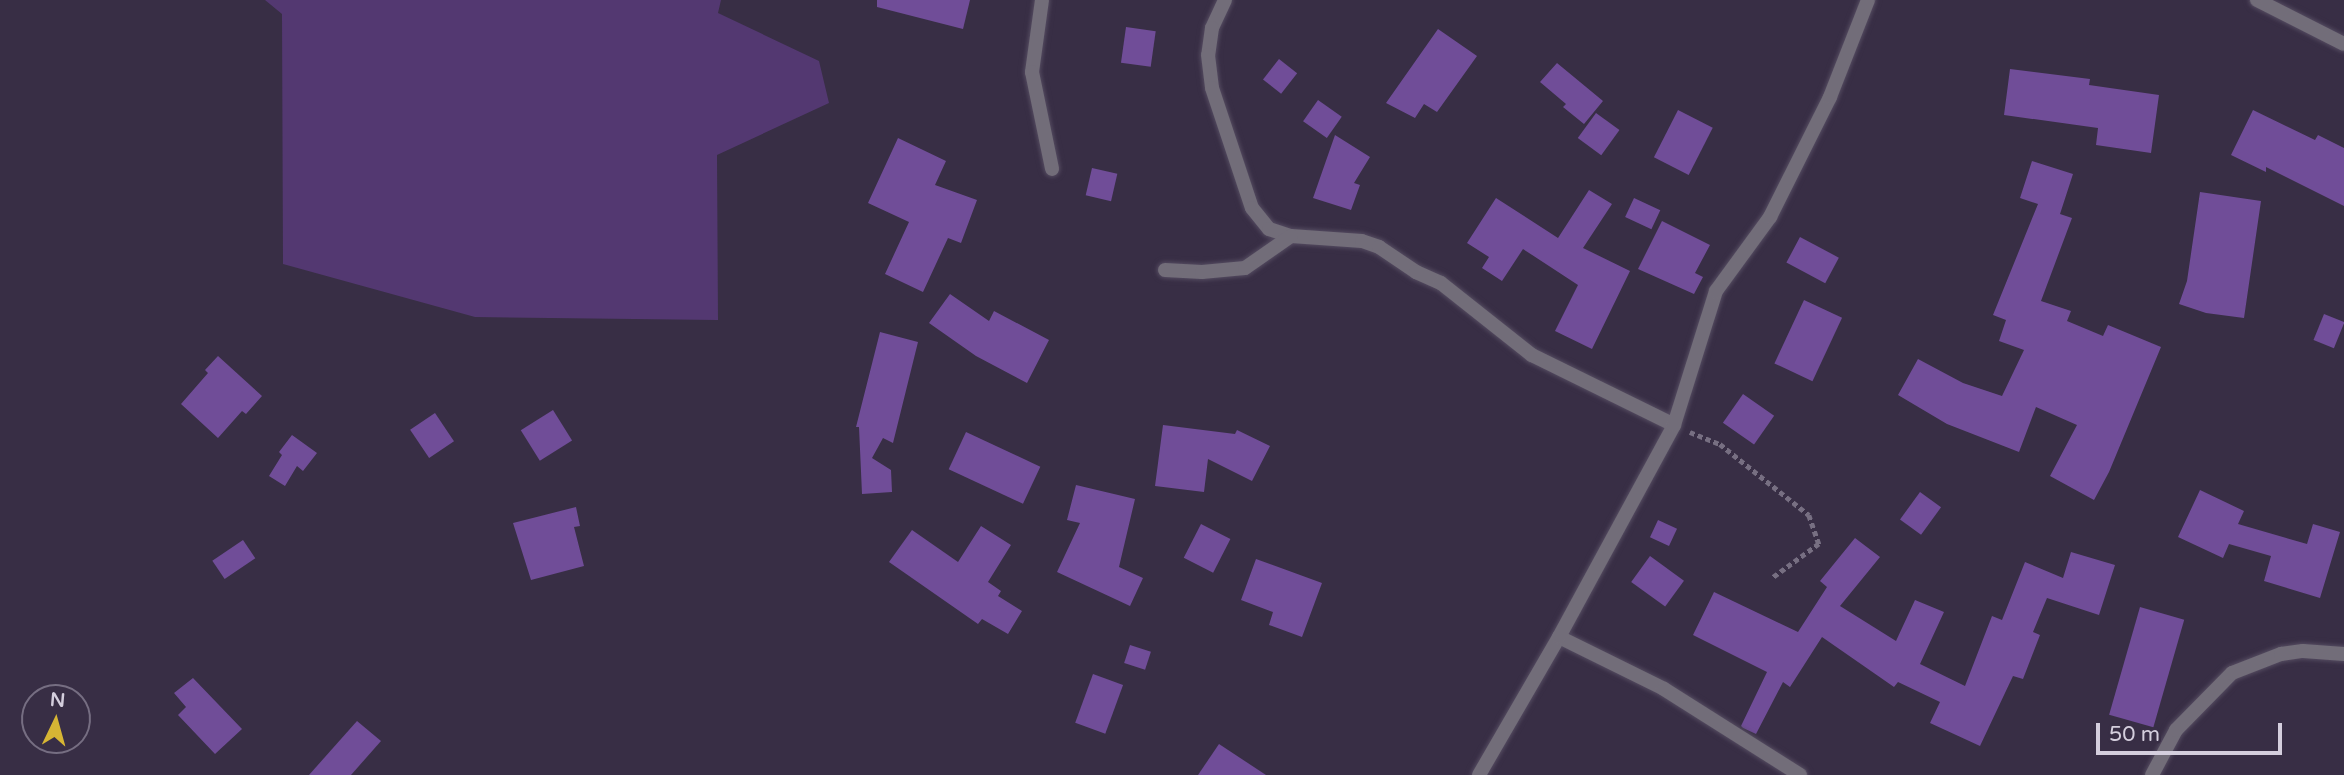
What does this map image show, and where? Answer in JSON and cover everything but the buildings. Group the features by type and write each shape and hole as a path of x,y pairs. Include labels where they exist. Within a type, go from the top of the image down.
{"street":[{"path":"1042,0 1032,72 1052,169"},
{"path":"1225,0 1212,29 1208,55 1212,88 1252,208 1269,229 1291,236 1362,241 1379,247 1416,272 1441,283 1532,355 1674,425"},
{"path":"1479,775 1559,637 1674,425 1716,290 1770,217 1830,97 1868,0"},
{"path":"2257,0 2344,44"},
{"path":"1165,270 1202,272 1245,268 1291,236"},
{"path":"1559,637 1664,690 1800,775"},
{"path":"2151,775 2176,730 2232,673 2281,654 2303,651 2344,653"}],"path":[{"path":"1674,425 1720,444 1810,516 1819,544 1771,579"}],"shaded area":[{"path":"265,0 721,0 718,13 819,61 829,103 717,155 718,320 475,317 283,264 282,14"}]}
